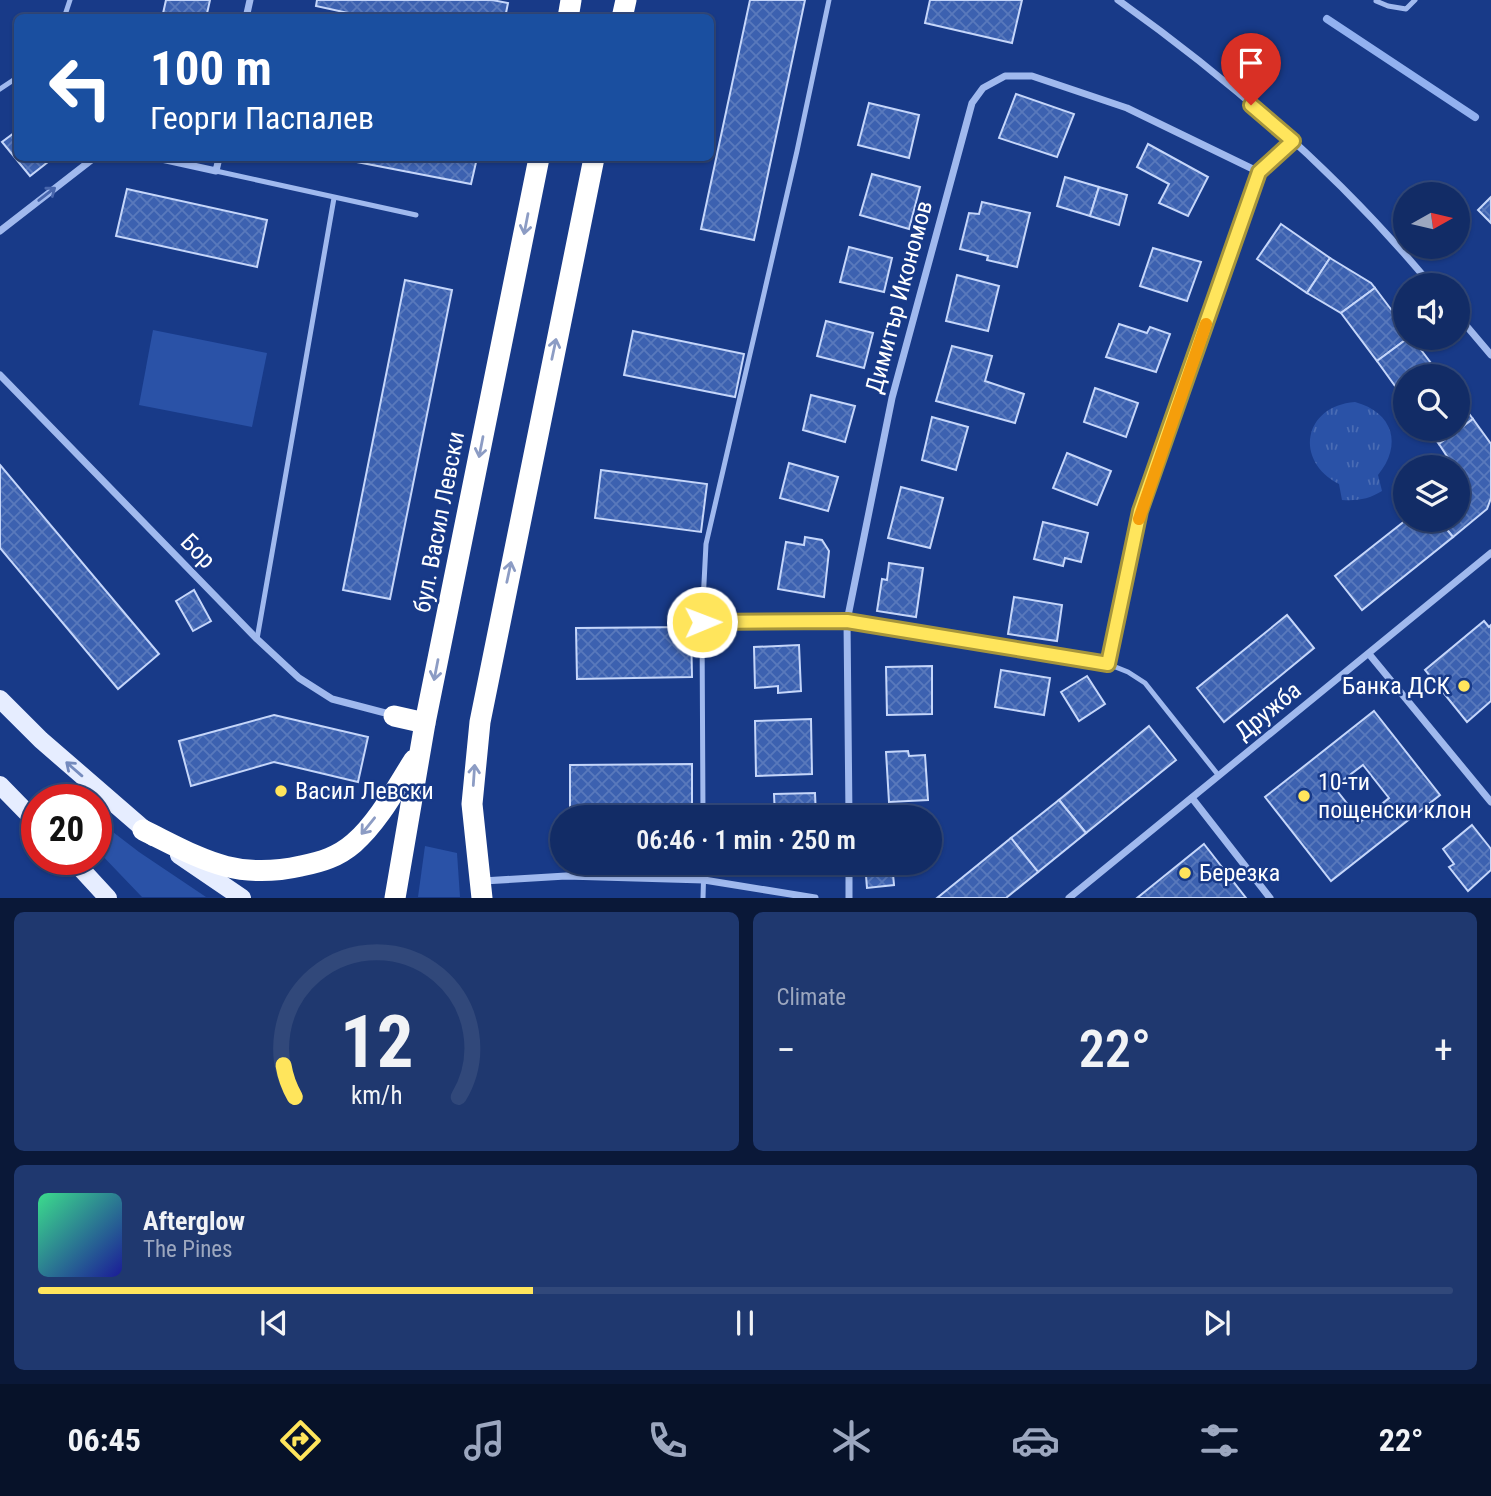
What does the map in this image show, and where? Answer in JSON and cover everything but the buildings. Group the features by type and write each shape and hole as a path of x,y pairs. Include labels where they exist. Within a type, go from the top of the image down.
{"highway":[{"name":"бул. Васил Левски","path":"395,898 425,723 539,161"},
{"path":"481,889 472,804 480,722 593,161"},
{"path":"394,716 425,723"},
{"path":"143,830 212,864 231,869 271,871 329,860 356,841 421,750"}],"main road":[{"path":"0,699 41,740 143,830 242,898"},
{"path":"0,785 21,807"},
{"path":"87,875 108,898"}],"street":[{"path":"1118,0 1173,40 1293,141 1388,233 1422,273"},
{"name":"Димитър Икономов","path":"849,805 847,621 892,398 972,103 983,88 1005,76 1032,76 1127,108 1259,172"},
{"path":"1108,664 1140,511 1259,172 1293,141"},
{"path":"0,231 90,161"},
{"path":"171,161 216,171 218,161"},
{"path":"1470,330 1491,355"},
{"name":"Бор","path":"0,375 257,639 299,678 332,698 394,716"},
{"name":"Дружба","path":"1069,898 1491,554"},
{"path":"1369,654 1491,802"},
{"path":"1192,798 1270,898"},
{"path":"849,875 849,898"},
{"path":"481,889 566,876 704,880 815,898"}],"lane":[{"path":"704,805 702,622 706,544 829,0"},
{"path":"1376,1 1406,9 1415,0"},
{"path":"216,171 416,215"},
{"path":"257,639 334,198"},
{"path":"702,622 847,621 1108,664 1128,671 1145,683 1219,776"},
{"path":"703,898 704,875"}],"green space":[{"path":"153,330 267,353 252,427 139,405"},
{"path":"1355,402 1378,413 1386,422 1392,441 1386,464 1378,475 1382,491 1363,499 1342,500 1339,484 1315,462 1311,436 1315,424 1324,413"},
{"path":"112,831 206,897 142,897 112,866"},
{"path":"425,846 457,853 460,897 418,897"}],"waterway":[{"path":"1327,19 1475,117"}],"slow traffic":[{"path":"1139,519 1206,324"}],"place":[{"name":"Банка ДСК","path":"1464,686"},
{"name":"Васил Левски","path":"281,791"},
{"name":"10-ти пощенски клон","path":"1304,796"},
{"name":"Березка","path":"1185,873"}],"route":[{"path":"702,622 847,621 1108,664 1140,511 1259,172 1293,141 1251,105"}]}
